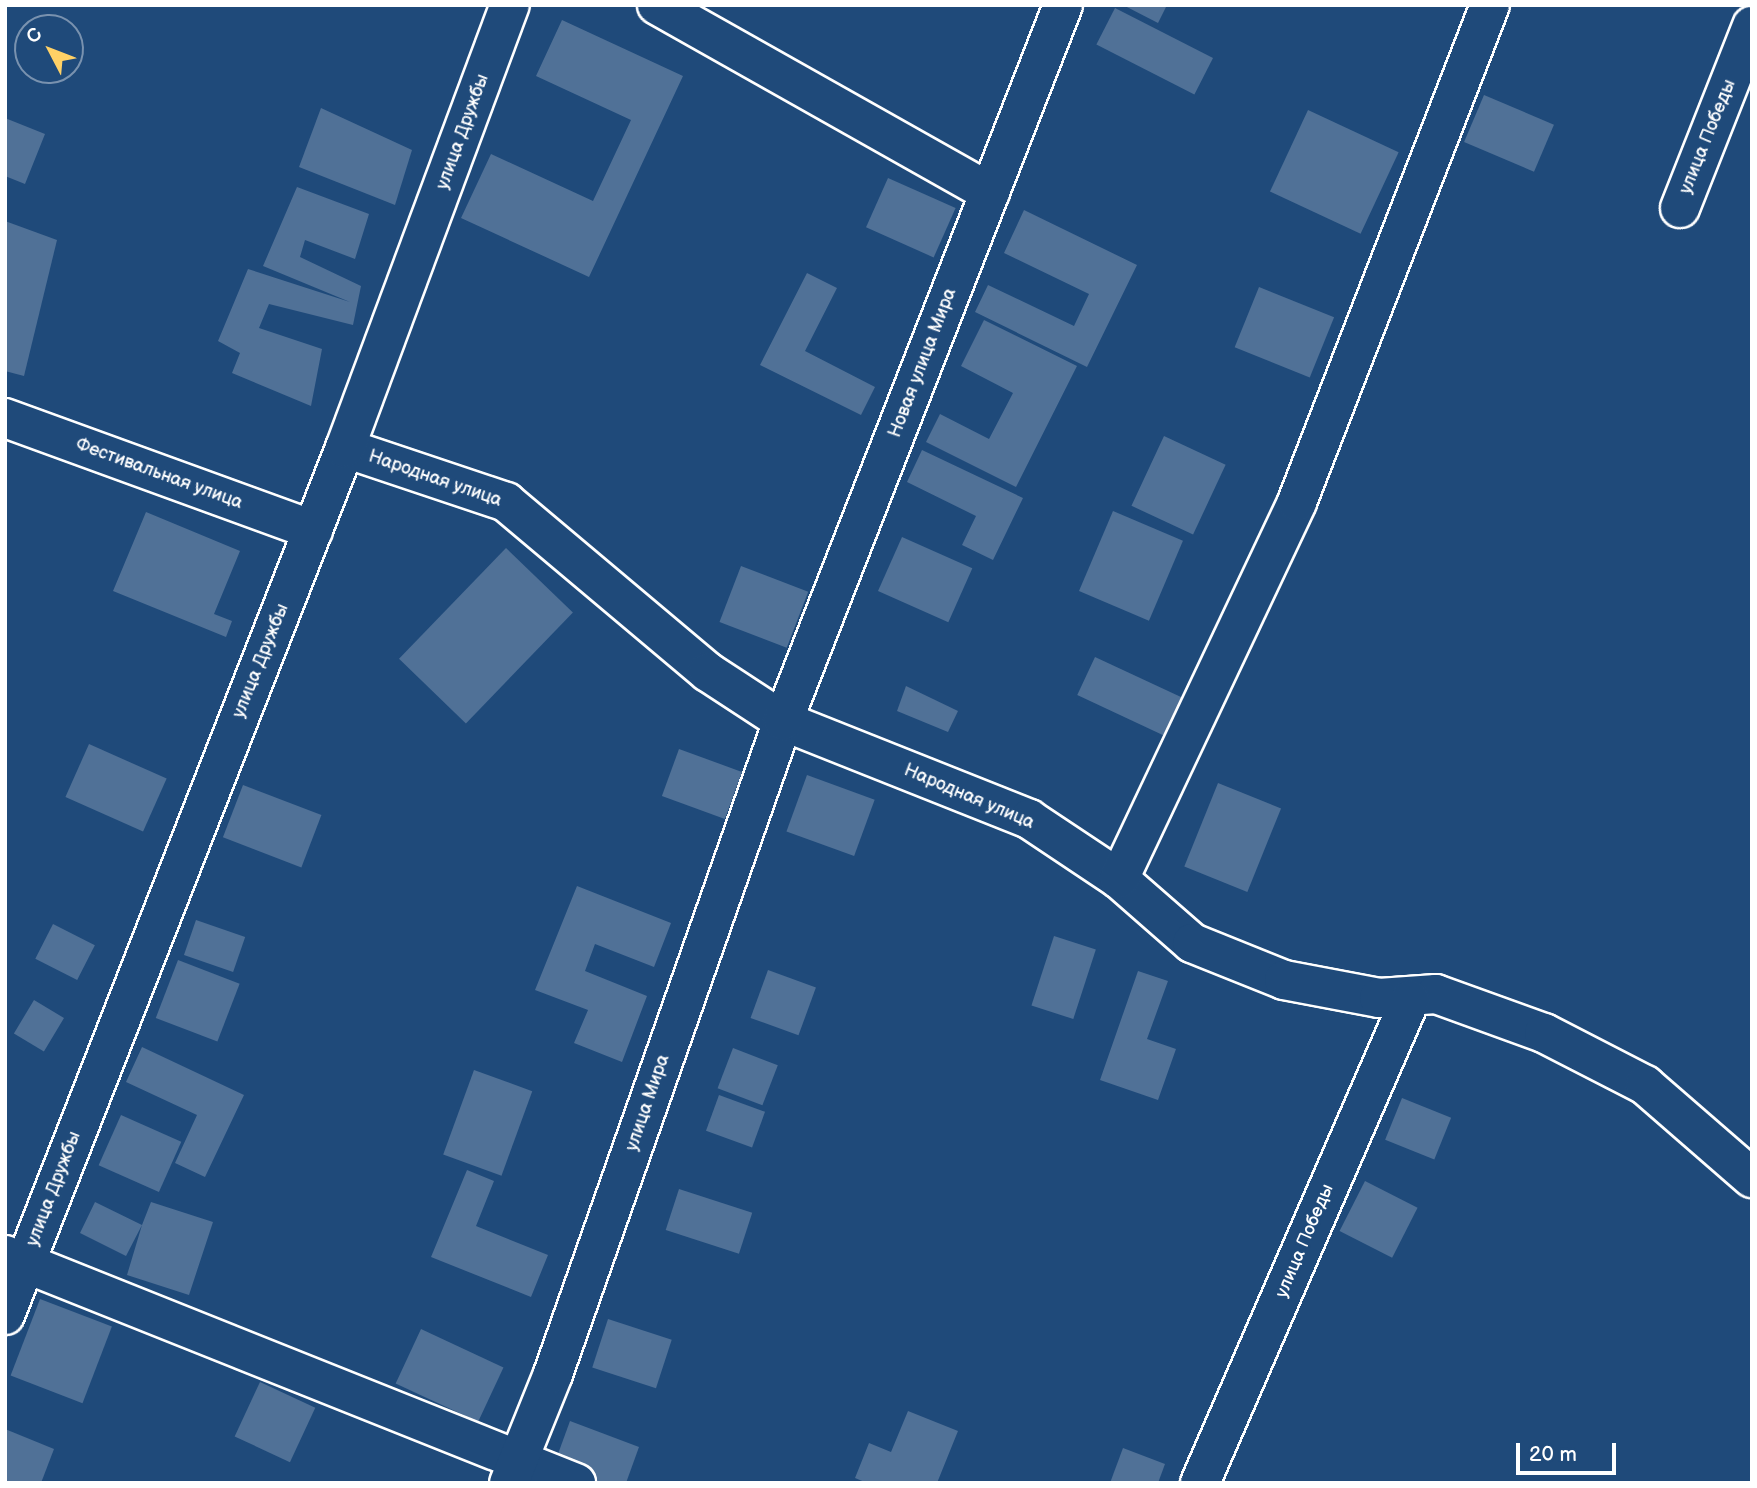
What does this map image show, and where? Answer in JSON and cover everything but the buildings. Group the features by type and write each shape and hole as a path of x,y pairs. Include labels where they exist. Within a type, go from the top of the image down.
{"street":[{"name":"улица Дружбы","path":"5,1315 16,1259 313,530 510,5"},
{"path":"657,5 990,193"},
{"name":"Новая улица Мира","path":"783,721 1063,5"},
{"path":"1119,879 1297,502 1490,5"},
{"name":"улица Победы","path":"1680,208 1752,26"},
{"name":"Фестивальная улица","path":"5,418 313,530"},
{"name":"Народная улица","path":"345,448 506,502 708,673 783,721 1029,819 1119,879 1192,943 1284,980 1410,1000 1436,994 1544,1032 1645,1085 1752,1178"},
{"name":"улица Мира","path":"514,1471 553,1374 783,721"},
{"name":"улица Победы","path":"1200,1483 1410,1000"},
{"path":"16,1259 514,1471 576,1483"}]}
